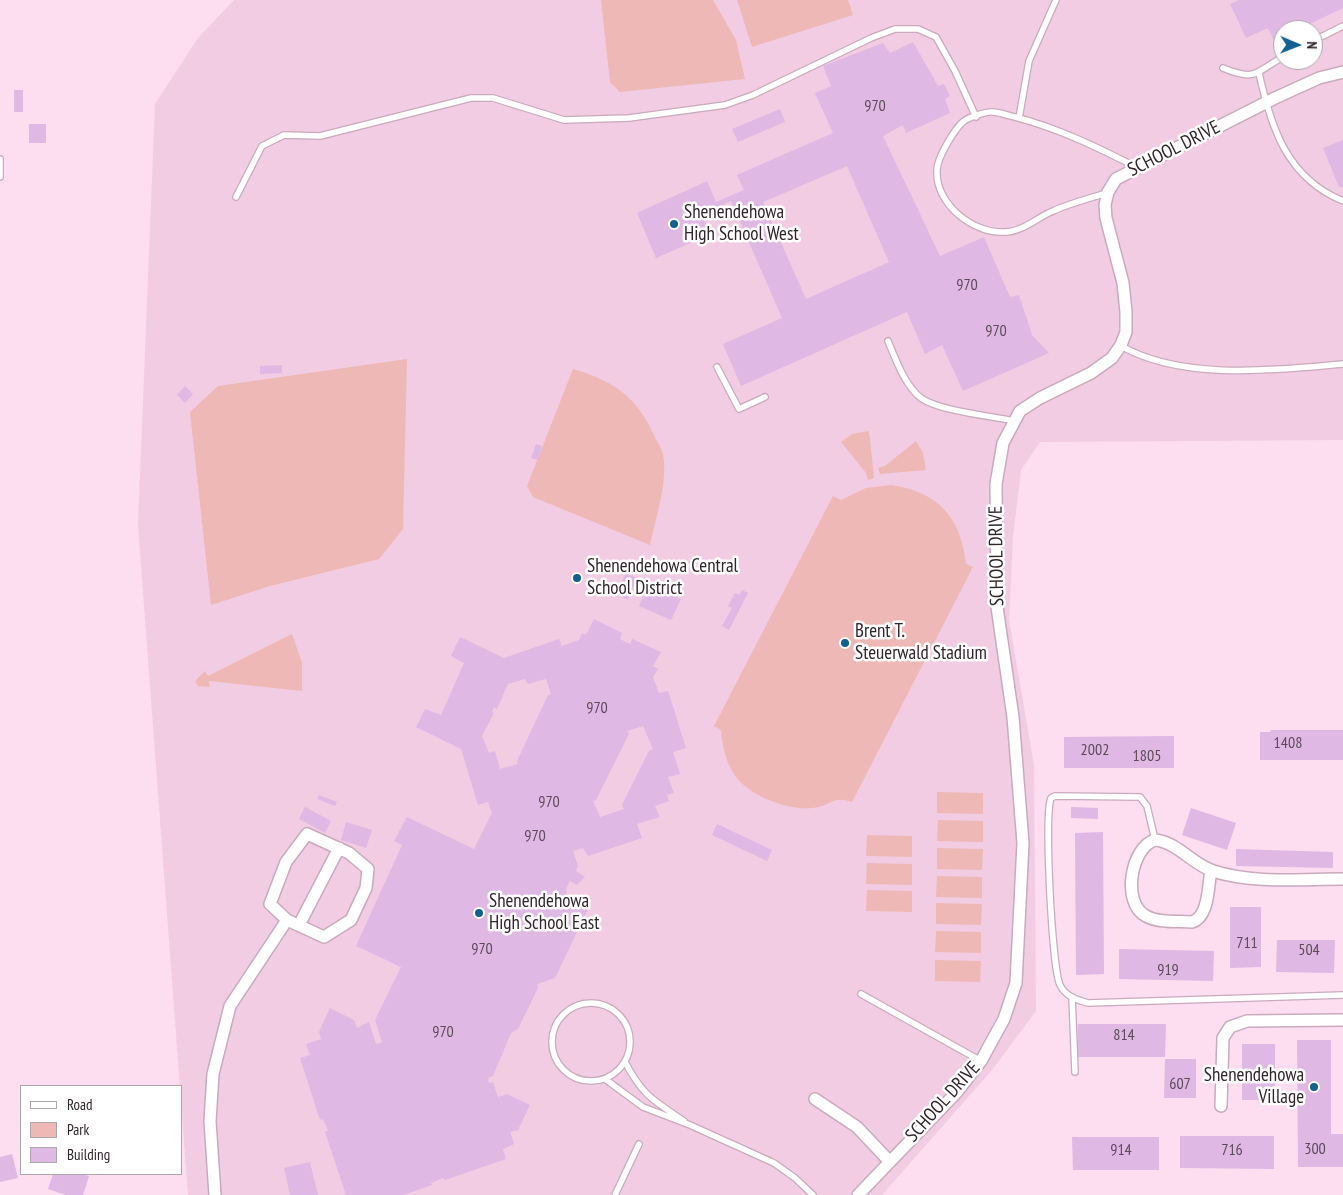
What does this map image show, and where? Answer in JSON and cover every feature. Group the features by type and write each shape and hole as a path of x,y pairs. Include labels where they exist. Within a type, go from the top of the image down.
{"street":[{"name":"SCHOOL DRIVE","path":"858,1195 957,1092 981,1061 1004,1019 1016,983 1022,880 1022,843 1013,717 997,607 996,484 1003,443 1020,411 1040,398 1091,374 1112,358 1121,346 1126,332 1126,312 1123,283 1106,218 1105,205 1108,192 1116,179 1319,78 1343,72"},
{"path":"307,834 339,848 368,869 366,888 351,920 324,937 287,920 270,904 286,862 307,834"},
{"path":"1212,870 1204,912 1197,920 1162,921 1144,915 1132,902 1131,880 1143,849 1155,840 1166,842 1212,870 1254,879 1343,878"},
{"path":"299,925 339,848"},
{"path":"215,1195 210,1121 213,1074 230,1006 287,920"},
{"path":"1221,1106 1223,1038 1230,1027 1247,1021 1343,1020"},
{"path":"815,1100 857,1128 890,1162"}],"lane":[{"path":"1019,118 1029,61 1056,0"},
{"path":"1323,37 1343,26"},
{"path":"236,197 262,146 284,135 320,136 471,98 493,98 564,120 629,118 725,105 753,95 872,38 895,29 918,29 936,36 955,70 976,117"},
{"path":"1223,68 1240,75 1259,73 1273,64"},
{"path":"1259,73 1266,103 1280,143 1293,164 1311,184 1343,201"},
{"path":"1108,192 1054,210 1018,229 1006,232 977,227 947,204 939,187 937,169 942,152 964,121 992,111 1019,118 1101,149 1138,168"},
{"path":"0,160 0,177"},
{"path":"888,341 900,370 921,398 942,406 1015,421"},
{"path":"1121,346 1140,357 1170,364 1247,371 1343,364"},
{"path":"717,367 739,409 765,397"},
{"path":"1155,840 1147,806 1140,797 1055,796 1051,798 1049,855 1055,957 1060,985 1072,997 1088,1003 1343,995"},
{"path":"861,994 981,1061"},
{"path":"1072,997 1075,1072"},
{"path":"592,1002 605,1005 617,1012 625,1022 630,1035 630,1049 625,1062 617,1072 605,1079 593,1082 580,1080 569,1075 559,1066 553,1055 551,1043 553,1030 558,1019 567,1010 578,1004 592,1002"},
{"path":"625,1062 644,1092 690,1125"},
{"path":"605,1079 643,1107 690,1125 774,1163 795,1178 813,1195"},
{"path":"615,1195 639,1144"}],"shaded area":[{"name":"Shenendehowa Central School District","path":"234,0 1343,0 1343,440 1040,442 1021,470 1013,537 1009,620 1034,765 1036,1011 992,1070 882,1195 188,1195 182,1115 182,1085 180,1085 138,525 155,104 198,38"}],"green space":[{"path":"601,0 713,0 736,40 745,79 620,92 610,82"},
{"path":"737,0 848,0 853,15 752,47"},
{"path":"407,359 403,529 379,559 270,586 211,605 190,412 218,386"},
{"path":"573,369 600,379 621,391 630,399 646,420 661,449 664,465 663,488 650,545 533,497 527,486"},
{"path":"869,431 874,478 868,480 866,473 841,442 852,434"},
{"path":"916,441 923,453 926,470 880,474 878,468 885,466"},
{"name":"Brent T. Steuerwald Stadium","path":"891,485 908,488 922,494 944,510 959,533 966,564 973,567 852,802 840,800 812,808 791,807 779,804 756,794 738,779 727,761 721,730 714,726 833,496 841,500 866,488"},
{"path":"292,634 302,663 302,691 209,681 210,687 198,686 195,681 205,671 208,676"},
{"path":"937,792 983,793 983,814 937,813"},
{"path":"938,820 983,821 983,842 937,841"},
{"path":"867,835 912,836 912,857 866,856"},
{"path":"937,848 983,849 982,870 937,869"},
{"path":"867,863 912,864 912,885 866,884"},
{"path":"937,876 982,877 982,898 936,897"},
{"path":"867,890 912,891 912,912 866,911"},
{"path":"936,903 982,904 981,925 936,924"},
{"path":"936,931 981,932 981,953 935,952"},
{"path":"935,960 981,961 980,982 935,981"}],"building":[{"path":"1239,0 1343,0 1343,8 1318,20 1273,20 1273,39 1268,28 1246,38 1230,4"},
{"name":"Shenendehowa High School West","path":"913,42 938,86 944,84 950,96 945,99 950,113 906,133 903,125 883,136 940,256 984,237 1010,297 1019,295 1032,335 1049,353 963,391 942,345 925,354 907,312 741,386 723,344 782,318 731,201 702,214 711,234 656,258 637,213 707,181 716,202 744,190 737,175 833,133 815,93 831,86 823,66 883,43 890,53","holes":["847,166 889,262 806,299 763,202"]},
{"path":"14,90 23,90 23,112 14,112"},
{"path":"780,109 785,122 738,142 732,129"},
{"path":"29,124 46,124 46,143 29,143"},
{"path":"1343,140 1343,187 1339,187 1323,148"},
{"path":"282,365 282,373 260,374 260,366"},
{"path":"185,386 193,394 185,403 177,395"},
{"path":"536,444 542,446 538,460 531,458"},
{"path":"626,573 637,578 628,600 616,594"},
{"path":"649,584 681,599 671,620 639,606"},
{"path":"742,590 748,593 729,630 722,626 732,608 728,606 735,593 739,595"},
{"name":"Shenendehowa High School East","path":"594,619 622,633 620,639 630,644 632,639 661,652 653,666 658,669 653,677 659,693 668,691 686,748 673,752 680,774 668,777 674,793 667,795 669,801 655,806 660,817 637,824 642,838 588,856 583,848 573,851 578,866 576,871 585,877 577,885 570,881 566,889 567,894 590,905 555,978 537,984 538,988 518,1029 511,1033 493,1076 488,1078 489,1083 493,1082 498,1097 507,1094 530,1105 518,1130 510,1132 514,1144 503,1149 506,1159 445,1180 443,1178 431,1183 432,1185 403,1195 346,1195 325,1132 328,1131 323,1119 320,1120 300,1058 310,1055 306,1044 321,1039 319,1032 330,1008 354,1020 357,1028 369,1022 376,1044 382,1042 375,1020 401,967 356,946 402,845 394,841 407,817 474,849 492,813 488,802 478,805 461,749 416,727 425,709 441,715 464,663 451,656 460,637 504,658 559,639 562,646 579,640 582,633 586,635","holes":["525,679 528,684 546,679 551,694 548,695 517,761 518,764 500,769 495,751 489,753 482,736 494,713 492,712 494,707 497,709 508,684","643,726 653,749 649,751 622,805 624,809 600,817 593,801 596,800 629,734 627,731"]},
{"path":"1271,730 1343,730 1343,760 1260,760 1260,732 1270,732"},
{"path":"1174,736 1174,768 1064,768 1064,737"},
{"path":"319,795 337,802 335,806 317,799"},
{"path":"305,807 331,821 325,833 299,819"},
{"path":"1071,807 1098,808 1098,819 1071,818"},
{"path":"1191,808 1236,823 1227,850 1182,835"},
{"path":"346,822 372,830 366,848 341,840"},
{"path":"717,824 772,850 767,861 712,835"},
{"path":"1103,832 1104,974 1076,975 1075,833"},
{"path":"1236,849 1333,852 1333,868 1236,866"},
{"path":"1230,907 1261,907 1261,967 1230,968"},
{"path":"1277,940 1335,940 1334,973 1276,972"},
{"path":"1119,949 1214,951 1213,981 1119,979"},
{"path":"1078,1024 1166,1024 1165,1057 1077,1057"},
{"name":"Shenendehowa Village","path":"1297,1040 1331,1040 1331,1134 1343,1134 1343,1167 1298,1167"},
{"path":"1242,1044 1275,1044 1275,1100 1242,1100"},
{"path":"1165,1059 1196,1059 1196,1098 1164,1098"},
{"path":"1180,1136 1274,1136 1274,1169 1180,1168"},
{"path":"1072,1137 1159,1137 1159,1170 1073,1170"},
{"path":"12,1154 18,1178 0,1182 0,1157"},
{"path":"310,1162 318,1195 290,1195 284,1168"},
{"path":"53,1175 89,1176 83,1195 66,1195 48,1189"}],"place":[{"name":"Shenendehowa High School West","path":"674,224"},
{"name":"Shenendehowa Central School District","path":"577,578"},
{"name":"Brent T. Steuerwald Stadium","path":"845,643"},
{"name":"Shenendehowa High School East","path":"479,913"},
{"name":"Shenendehowa Village","path":"1314,1087"}]}
